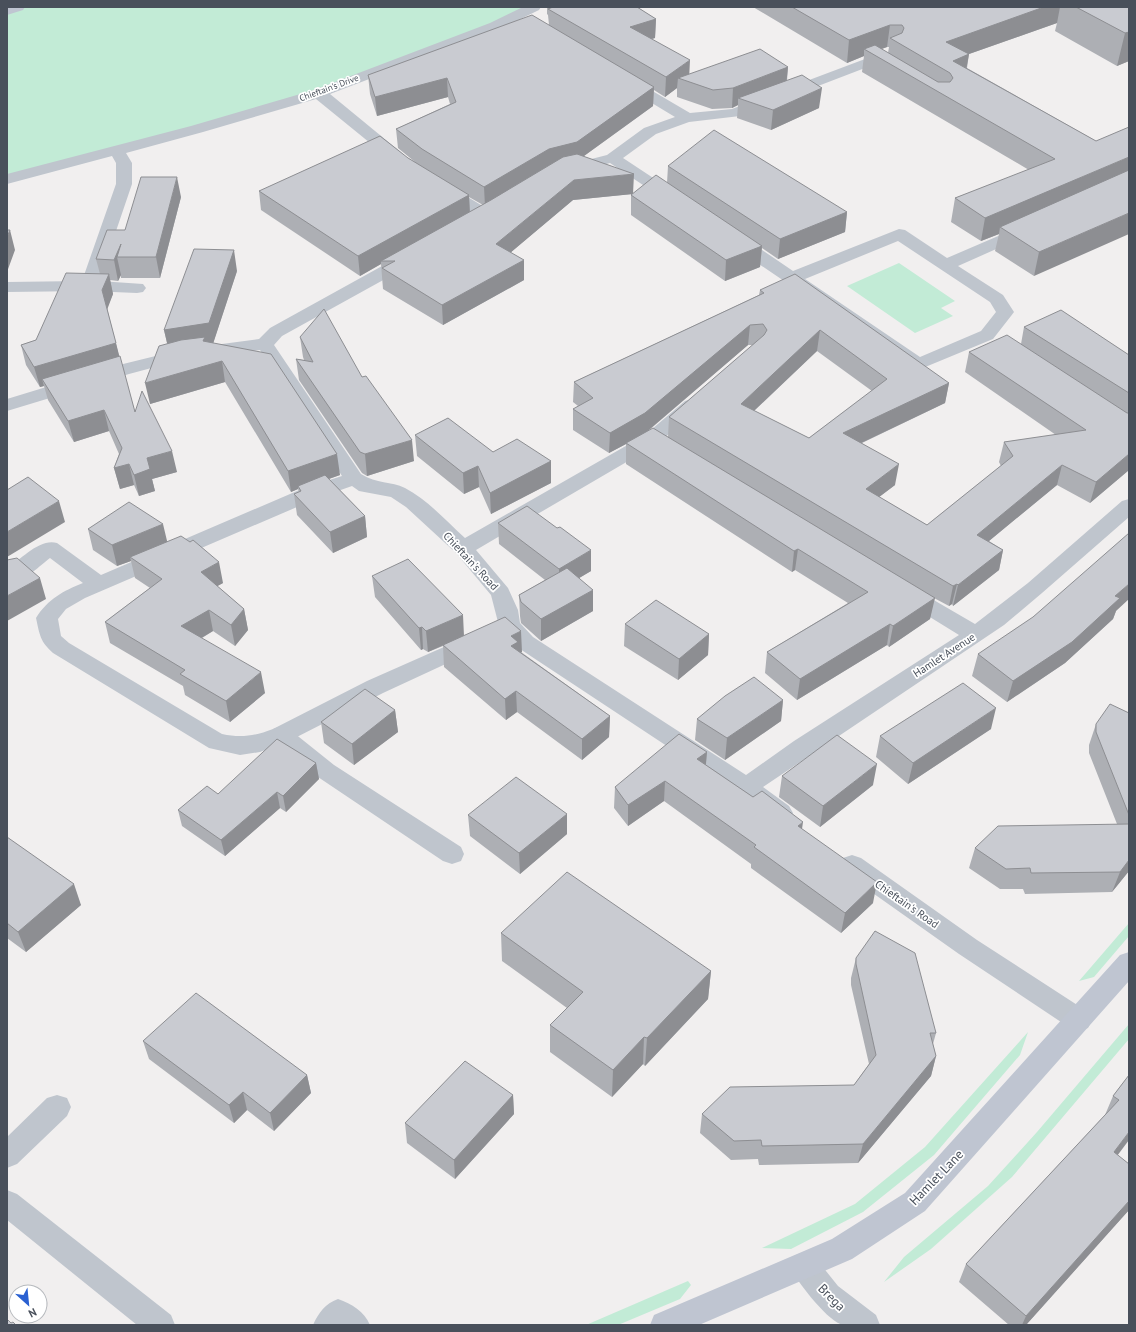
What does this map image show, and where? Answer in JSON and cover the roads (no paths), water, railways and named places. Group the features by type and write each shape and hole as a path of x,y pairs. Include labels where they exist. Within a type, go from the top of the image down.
{"street":[{"path":"7,11 18,7"},
{"name":"Chieftain's Drive","path":"7,179 117,151 318,93 495,26 534,7"},
{"path":"516,16 530,24"},
{"path":"556,173 613,158 650,131 687,118 735,113 882,61"},
{"path":"618,76 687,118"},
{"path":"318,93 410,168"},
{"path":"89,286 124,184 124,163 117,151"},
{"path":"613,158 686,207"},
{"path":"429,180 491,212 450,235"},
{"path":"946,265 1040,223"},
{"path":"725,234 918,364 994,339 1005,312 997,299 899,234 792,278"},
{"path":"7,405 122,370 184,354 265,344 276,332 422,251"},
{"path":"7,287 89,286 137,288"},
{"path":"265,344 354,479 311,493 99,584 58,604 47,618 51,639 61,648 217,742 240,746 260,743 281,735 375,687 498,631 525,642 746,787 795,824"},
{"path":"463,548 652,439 706,392"},
{"path":"652,439 672,451"},
{"name":"Chieftain's Road","path":"354,479 366,486 397,492 413,502 463,548 500,593 507,610 498,631"},
{"name":"Hamlet Avenue","path":"746,787 792,753 976,634 1021,600 1129,506"},
{"path":"14,574 50,548 99,584"},
{"path":"888,581 976,634"},
{"path":"281,735 326,771 452,854"},
{"name":"Chieftain's Road","path":"839,856 968,947 1079,1020"},
{"name":"Hamlet Lane","path":"665,1325 842,1249 915,1202 1129,963"},
{"path":"7,1155 56,1107"},
{"path":"7,1203 160,1325"},
{"name":"Brega","path":"804,1266 828,1296 865,1325"},
{"path":"328,1325 338,1313 355,1325"}]}
